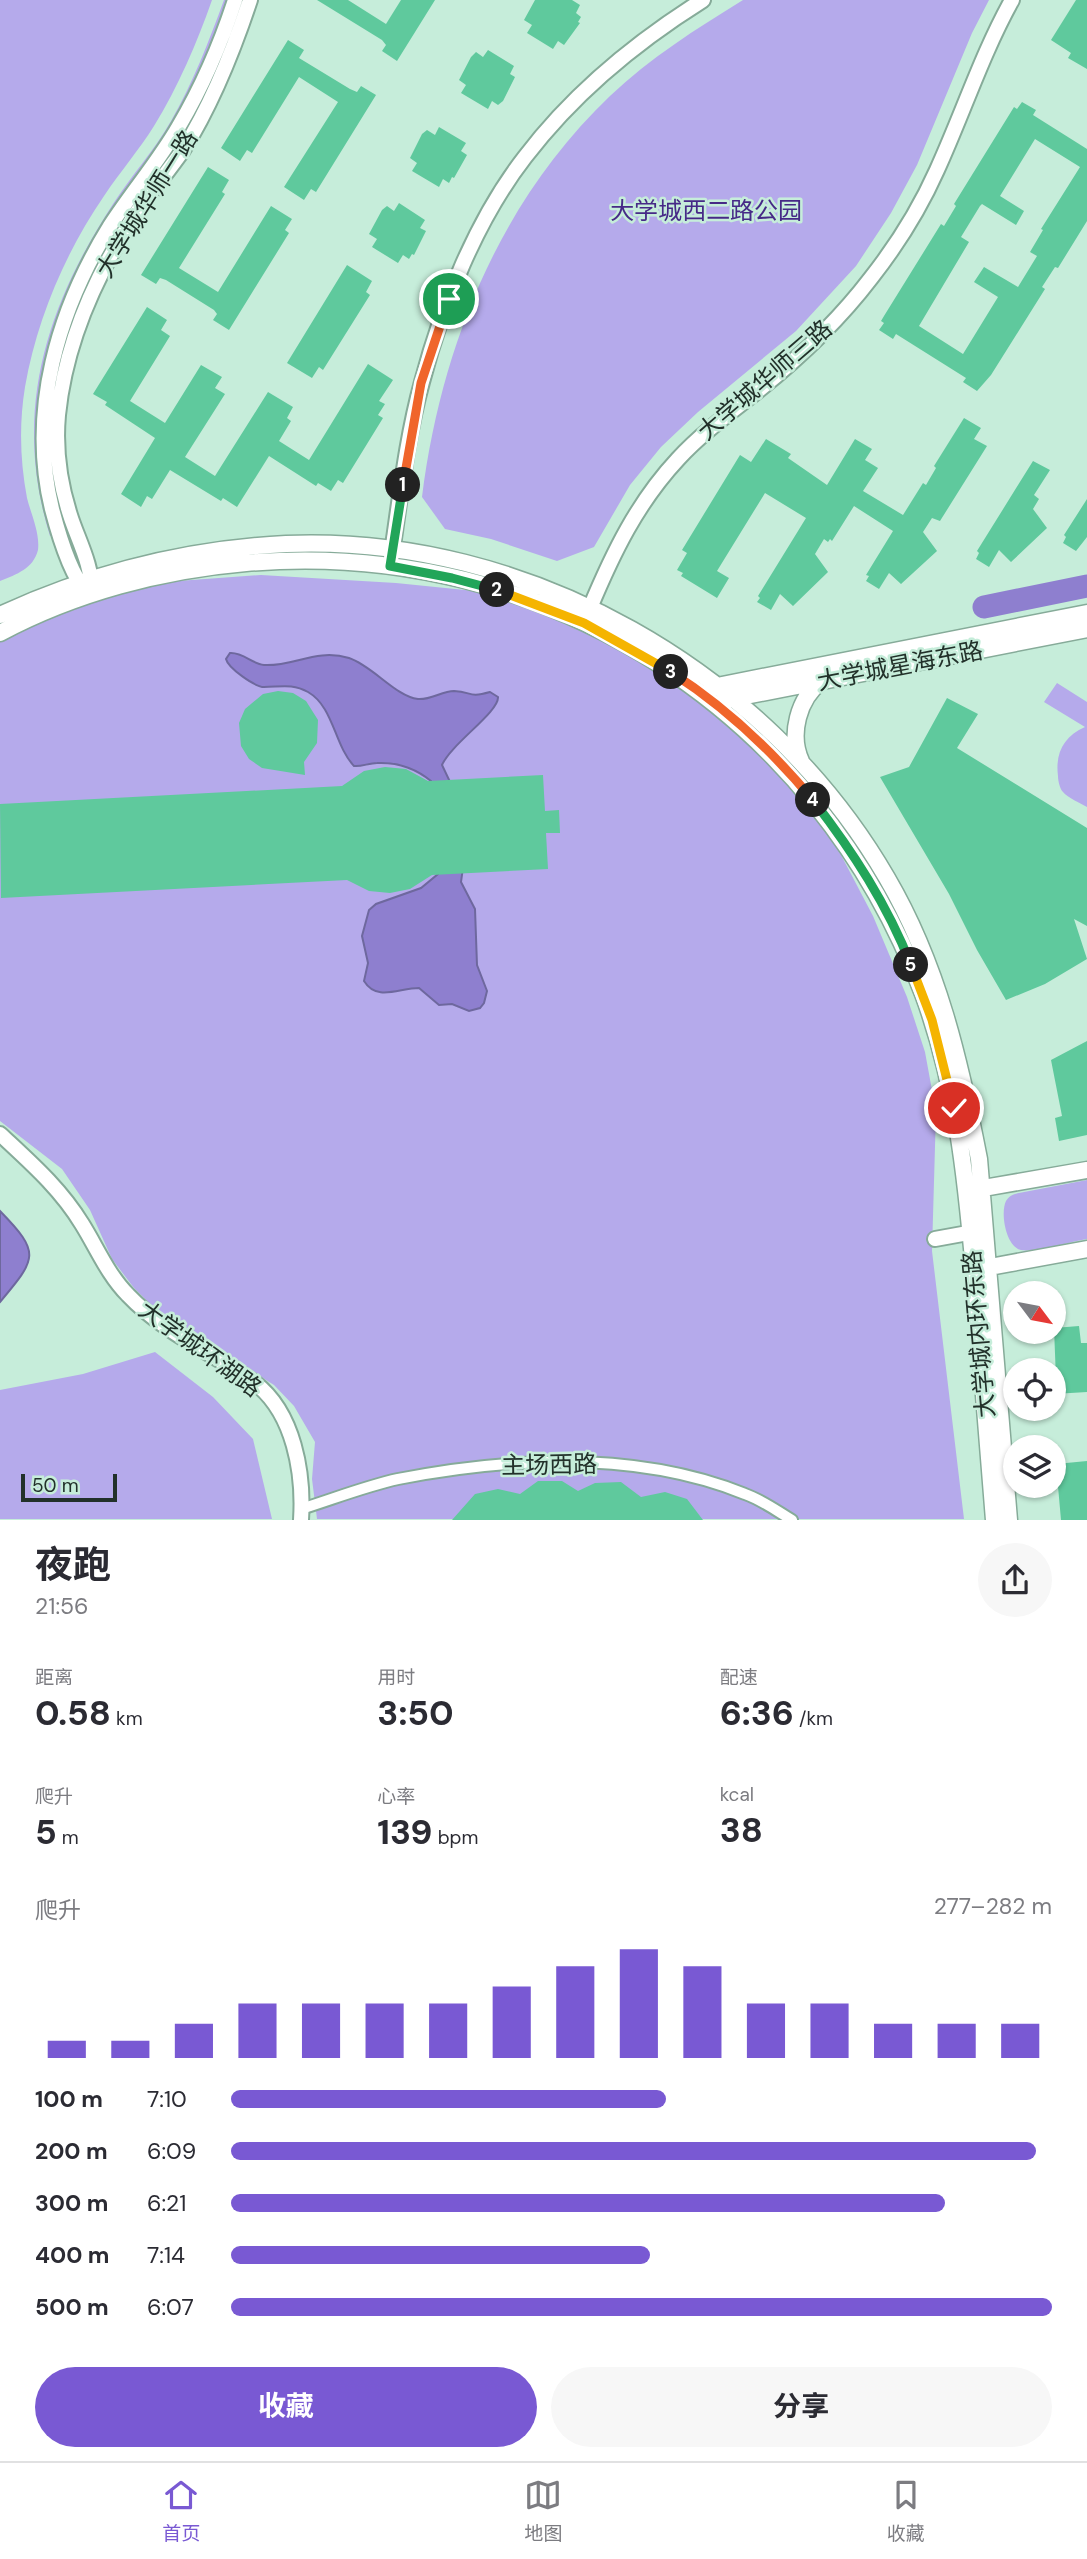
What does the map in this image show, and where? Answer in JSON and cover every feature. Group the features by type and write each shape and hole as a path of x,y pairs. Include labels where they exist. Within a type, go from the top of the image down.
{"main road":[{"path":"0,615 85,581 152,561 222,549 290,544 486,570 590,608 652,642 717,686 802,764 843,813 869,850 901,905 924,954 955,1042 974,1131 975,1190 982,1268 1087,1249"},
{"path":"0,633 91,595 156,576 223,565 290,560 356,562 391,558 551,608 636,650 713,702 772,755 812,798 856,858 887,911 923,994 940,1046 959,1134 975,1190"},
{"name":"大学城星海东路","path":"717,686 1087,613"},
{"name":"大学城星海东路","path":"713,702 1087,629"},
{"path":"802,764 795,737 800,712 810,692 824,681"},
{"path":"975,1190 1087,1170"},
{"name":"大学城内环东路","path":"982,1268 994,1520"},
{"name":"大学城内环东路","path":"982,1268 1009,1520"}],"street":[{"name":"大学城华师一路","path":"91,595 54,515 44,465 43,415 53,360 66,318 96,250 180,125 207,70 234,0"},
{"name":"大学城华师一路","path":"85,581 59,463 58,416 68,364 86,308 109,257 193,132 226,65 250,0"},
{"path":"391,558 412,427 425,371 457,279 494,204 524,157 583,93 639,45 703,0"},
{"name":"大学城华师三路","path":"590,608 623,533 646,496 667,471 701,436 777,375 819,337 849,305 890,251 936,173 990,41 1012,0"},
{"name":"大学城环湖路","path":"0,1134 50,1179 82,1223 100,1258 126,1294 155,1320 257,1385 283,1416 297,1454 301,1514"},
{"path":"935,1239 978,1231"},
{"name":"主场西路","path":"301,1514 396,1480 510,1462 597,1462 689,1477 746,1494 792,1520"}],"green space":[{"path":"0,0 212,0 163,111 90,218 54,287 30,362 21,429 25,484 38,550 28,566 0,581"},
{"path":"224,0 227,0 209,46 181,107 83,258 52,334 42,373 37,413 37,453 42,494 53,535 50,536 39,491 34,447 35,405 42,363 53,323 89,243 179,107"},
{"name":"大学城西二路公园","path":"743,0 989,0 972,33 917,165 891,213 856,266 796,331 698,412 661,447 630,485 594,547 557,561 491,539 445,529 422,497 431,441 461,332 482,280 507,230 536,182 571,138 610,96 657,57"},
{"path":"261,575 475,591 591,630 671,677 771,754 829,832 873,916 907,997 925,1052 936,1112 932,1251 964,1519 317,1519 312,1479 315,1442 294,1406 274,1385 160,1314 134,1288 112,1259 90,1210 62,1169 0,1121 0,638 124,585"},
{"path":"1057,683 1087,702 1087,807 1065,794 1059,782 1057,768 1062,746 1072,735 1085,727 1044,702"},
{"path":"1087,1180 1087,1239 1027,1250 1016,1248 1011,1243 1004,1213 1004,1206 1010,1197 1017,1193"},
{"path":"155,1352 213,1397 253,1439 272,1519 0,1519 0,1390 83,1374"}],"shaded area":[{"path":"230,653 264,665 326,655 349,658 367,667 409,697 418,699 454,691 474,695 490,692 498,697 491,711 442,765 452,786 464,860 461,882 475,909 477,965 487,991 480,1008 469,1011 452,1004 439,1005 419,988 375,991 364,981 368,963 362,936 369,910 376,904 421,888 438,874 431,781 412,769 399,765 377,763 354,766 342,748 329,716 317,699 297,687 264,687 249,681 228,663 226,659"},
{"path":"0,1211 22,1237 28,1247 29,1256 21,1275 0,1302"}],"building":[{"path":"317,0 348,0 386,24 401,0 435,0 397,61 382,51 386,45 382,40"},
{"path":"535,0 572,0 580,5 576,13 581,17 578,22 580,23 564,45 558,41 553,49 527,33 532,25 524,20"},
{"path":"1076,0 1087,0 1087,69 1068,58 1071,53 1051,40"},
{"path":"288,40 304,50 299,58 350,89 357,92 361,86 376,95 316,192 311,189 304,200 284,187 338,102 299,77 252,153 247,150 240,161 221,148"},
{"path":"488,50 514,66 510,74 515,77 503,101 498,105 492,101 488,109 461,93 466,85 459,80 471,57 476,52 483,57"},
{"path":"1022,102 1036,110 1033,115 1087,149 1087,221 1058,268 1055,267 1042,287 1045,289 991,375 977,391 963,382 966,378 896,334 893,339 879,330 884,323 881,321 884,316 941,224 944,226 956,206 954,204 1014,107 1017,109","holes":["1035,139 1080,167 1041,229 1043,230 1030,252 1037,256 1018,287 984,267 974,282 998,297 963,354 919,326 969,242 961,237 980,206 982,204 1016,225 1024,211 1000,196"]},
{"path":"439,127 466,143 461,151 467,155 454,178 452,177 449,183 443,179 439,187 412,171 417,163 410,158 422,134 427,130 435,135"},
{"path":"208,167 229,180 222,192 225,194 179,268 218,292 271,206 292,219 285,230 289,233 229,330 213,320 217,314 214,310 166,280 160,278 156,284 141,275"},
{"path":"399,203 425,220 420,228 426,231 414,255 409,259 403,255 398,263 372,247 377,239 369,234 382,210 387,206 394,211"},
{"path":"347,265 372,281 366,292 370,295 323,370 319,367 312,378 287,363"},
{"path":"147,307 167,320 161,330 170,336 130,401 165,423 201,365 222,377 215,388 225,394 185,457 215,476 268,392 293,407 287,418 291,421 279,441 309,460 368,364 393,380 379,401 385,404 378,415 383,418 343,483 338,480 331,491 318,483 316,486 269,456 237,507 223,498 221,501 170,470 152,499 147,496 141,507 121,494 155,438 93,394"},
{"path":"964,418 981,428 974,439 987,446 940,521 932,518 923,532 937,551 901,584 889,573 879,589 866,581 869,576 866,575 893,531 854,506 832,541 824,539 815,554 828,572 793,606 780,594 771,610 757,602 760,598 758,596 806,518 765,493 717,571 729,578 717,598 681,576 683,573 677,570 687,553 682,550 740,455 751,462 766,439 791,454 788,458 827,485 855,439 872,449 865,460 878,468 863,491 903,515 923,483 926,485 936,468 934,466"},
{"path":"1033,461 1050,470 1034,495 1039,499 1033,509 1047,528 1011,562 999,550 989,567 976,559 979,553 977,551"},
{"path":"1087,499 1087,537 1076,551 1063,543 1066,537 1064,535"},
{"path":"278,691 293,693 306,701 318,720 317,743 304,762 305,775 262,768 249,759 241,746 239,723 245,709 263,694"},
{"path":"947,698 978,714 957,748 1087,828 1087,926 1074,919 1087,959 1045,984 1006,1000 949,894 880,777 909,767"},
{"path":"385,767 406,769 428,781 543,775 545,811 559,810 560,833 546,833 548,869 432,875 410,889 390,893 369,891 347,880 1,898 0,804 342,786 364,771"},
{"path":"1087,1041 1087,1135 1059,1141 1055,1118 1062,1116 1051,1060"},
{"path":"1079,1326 1081,1343 1087,1343 1087,1392 1066,1393 1066,1358 1055,1358 1055,1344 1066,1344 1066,1327"},
{"path":"1087,1461 1087,1520 1061,1520 1059,1498 1066,1498 1066,1463"},
{"path":"538,1481 562,1481 578,1491 595,1483 621,1482 641,1497 665,1492 687,1499 703,1520 452,1520 475,1494 498,1489 520,1494"}],"waterway":[{"path":"984,607 1087,586"}],"route":[{"path":"449,299 416,405 390,566 482,585 540,604 584,623 636,650 685,681 722,709 772,755 812,798 837,831 887,911 932,1020 954,1108"}]}
